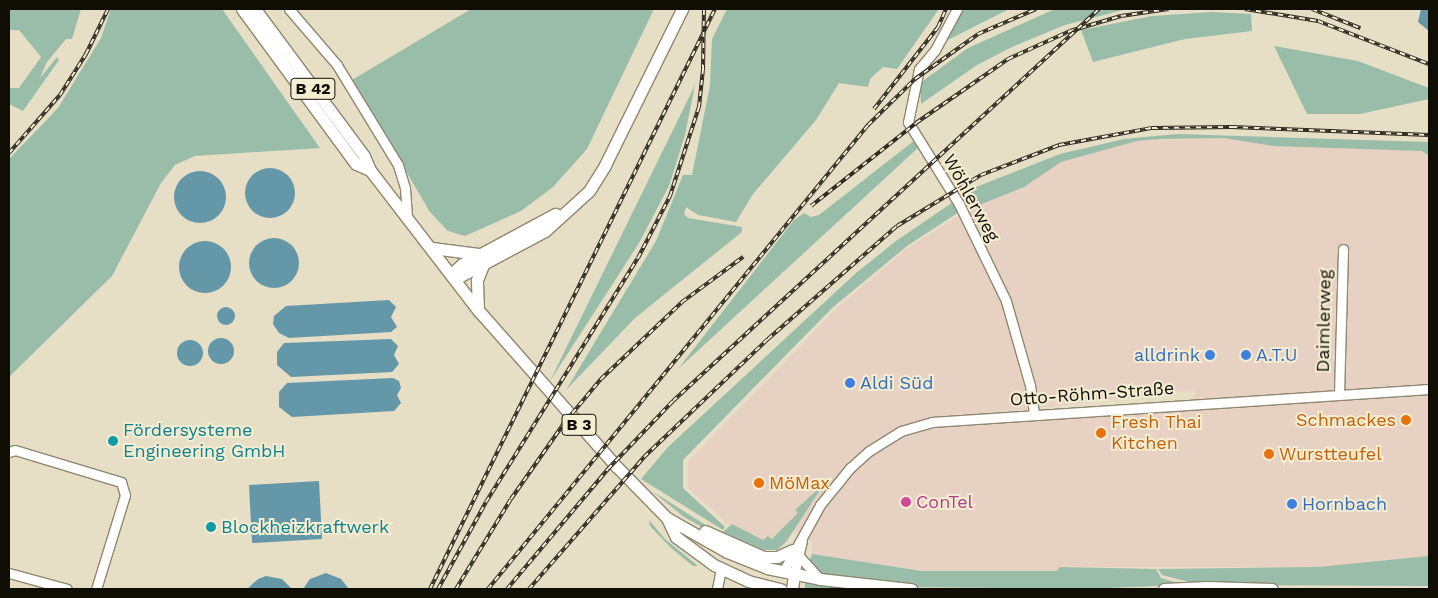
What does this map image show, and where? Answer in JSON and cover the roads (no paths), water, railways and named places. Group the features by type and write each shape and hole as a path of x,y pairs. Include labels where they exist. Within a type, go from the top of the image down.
{"main road":[{"name":"B 42","path":"242,9 356,164 370,170"},
{"name":"B 42","path":"255,9 364,156 370,170 453,276"},
{"path":"453,276 484,259 554,214 577,193 613,149 682,9"},
{"path":"432,248 484,259"},
{"path":"478,310 477,280 484,259"},
{"name":"B 3","path":"453,276 478,310 610,460 667,518 676,537 721,569 748,581 760,589"},
{"name":"B 3","path":"667,518 687,526 727,552 794,575"},
{"path":"687,526 698,527 763,557 776,557 796,553"},
{"path":"721,569 727,552"},
{"path":"748,581 779,589 783,572"},
{"path":"792,589 794,575 911,589"},
{"path":"1164,589 1272,589"}],"street":[{"path":"289,9 337,65 398,166 405,188 407,218"},
{"name":"Wöhlerweg","path":"957,9 935,50 919,69 907,116 959,204 1006,301 1030,385 1034,414"},
{"name":"Daimlerweg","path":"1339,394 1342,249"},
{"name":"Otto-Röhm-Straße","path":"783,572 796,553 804,534 828,493 850,468 869,451 901,431 958,419 1429,389"},
{"path":"9,452 15,450 121,482 125,495 96,589"},
{"path":"796,553 820,579"},
{"name":"Otto-Röhm-Straße","path":"794,575 796,553"},
{"path":"717,589 721,569"},
{"path":"9,573 67,589"}],"water":[{"path":"1421,9 1429,9 1429,31 1418,22"},
{"path":"265,168 275,168 288,175 295,188 295,198 288,211 275,218 265,218 256,214 249,207 245,198 245,188 249,179 256,172"},
{"path":"200,171 210,173 218,179 224,187 226,197 224,207 218,215 210,221 200,223 190,221 182,215 176,207 174,197 176,187 182,179 190,173"},
{"path":"269,238 279,238 292,245 299,258 299,268 292,281 279,288 269,288 260,284 253,277 249,268 249,258 253,249 260,242"},
{"path":"205,241 215,243 223,249 229,257 231,267 229,277 223,285 215,291 205,293 195,291 187,285 181,277 179,267 181,257 187,249 195,243"},
{"path":"389,300 396,307 391,317 397,327 391,332 289,338 279,333 273,324 274,316 286,306"},
{"path":"222,307 230,307 235,312 233,323 222,325 217,320 217,312"},
{"path":"221,338 231,341 234,351 231,361 221,364 211,361 208,351 211,341"},
{"path":"391,339 398,346 394,355 399,364 392,372 291,377 277,365 277,352 284,343"},
{"path":"190,340 200,343 203,353 200,363 190,366 180,363 177,353 180,343"},
{"path":"393,378 399,381 401,388 397,395 401,403 394,411 292,417 279,407 279,392 287,383"},
{"path":"319,481 322,539 252,543 249,485"},
{"path":"326,573 341,579 349,589 303,589 310,579"},
{"path":"266,576 282,579 292,589 247,589 258,579"}],"railway":[{"path":"9,153 60,95 86,54 108,9"},
{"path":"438,589 486,502 638,258 670,196 699,107 703,70 704,9"},
{"path":"430,589 715,9"},
{"path":"874,109 938,27 946,9"},
{"path":"488,589 868,125 915,79 978,34 1036,9"},
{"path":"507,589 608,469 673,401 1099,9"},
{"path":"811,206 916,123 1008,59 1070,31 1121,16 1168,9"},
{"path":"1245,9 1318,21 1429,64"},
{"path":"1312,9 1360,28"},
{"path":"529,589 644,457 768,339 897,226 981,175 1059,145 1152,128 1232,127 1429,135"},
{"path":"456,589 511,499 565,422 601,379 682,302 743,257"}],"place":[{"name":"alldrink","path":"1210,355"},
{"name":"A.T.U","path":"1246,355"},
{"name":"Aldi Süd","path":"850,383"},
{"name":"Schmackes","path":"1406,420"},
{"name":"Fresh Thai Kitchen","path":"1101,433"},
{"name":"Fördersysteme Engineering GmbH","path":"113,441"},
{"name":"Wurstteufel","path":"1269,454"},
{"name":"MöMax","path":"759,483"},
{"name":"ConTel","path":"906,502"},
{"name":"Hornbach","path":"1292,504"},
{"name":"Blockheizkraftwerk","path":"211,527"}]}
